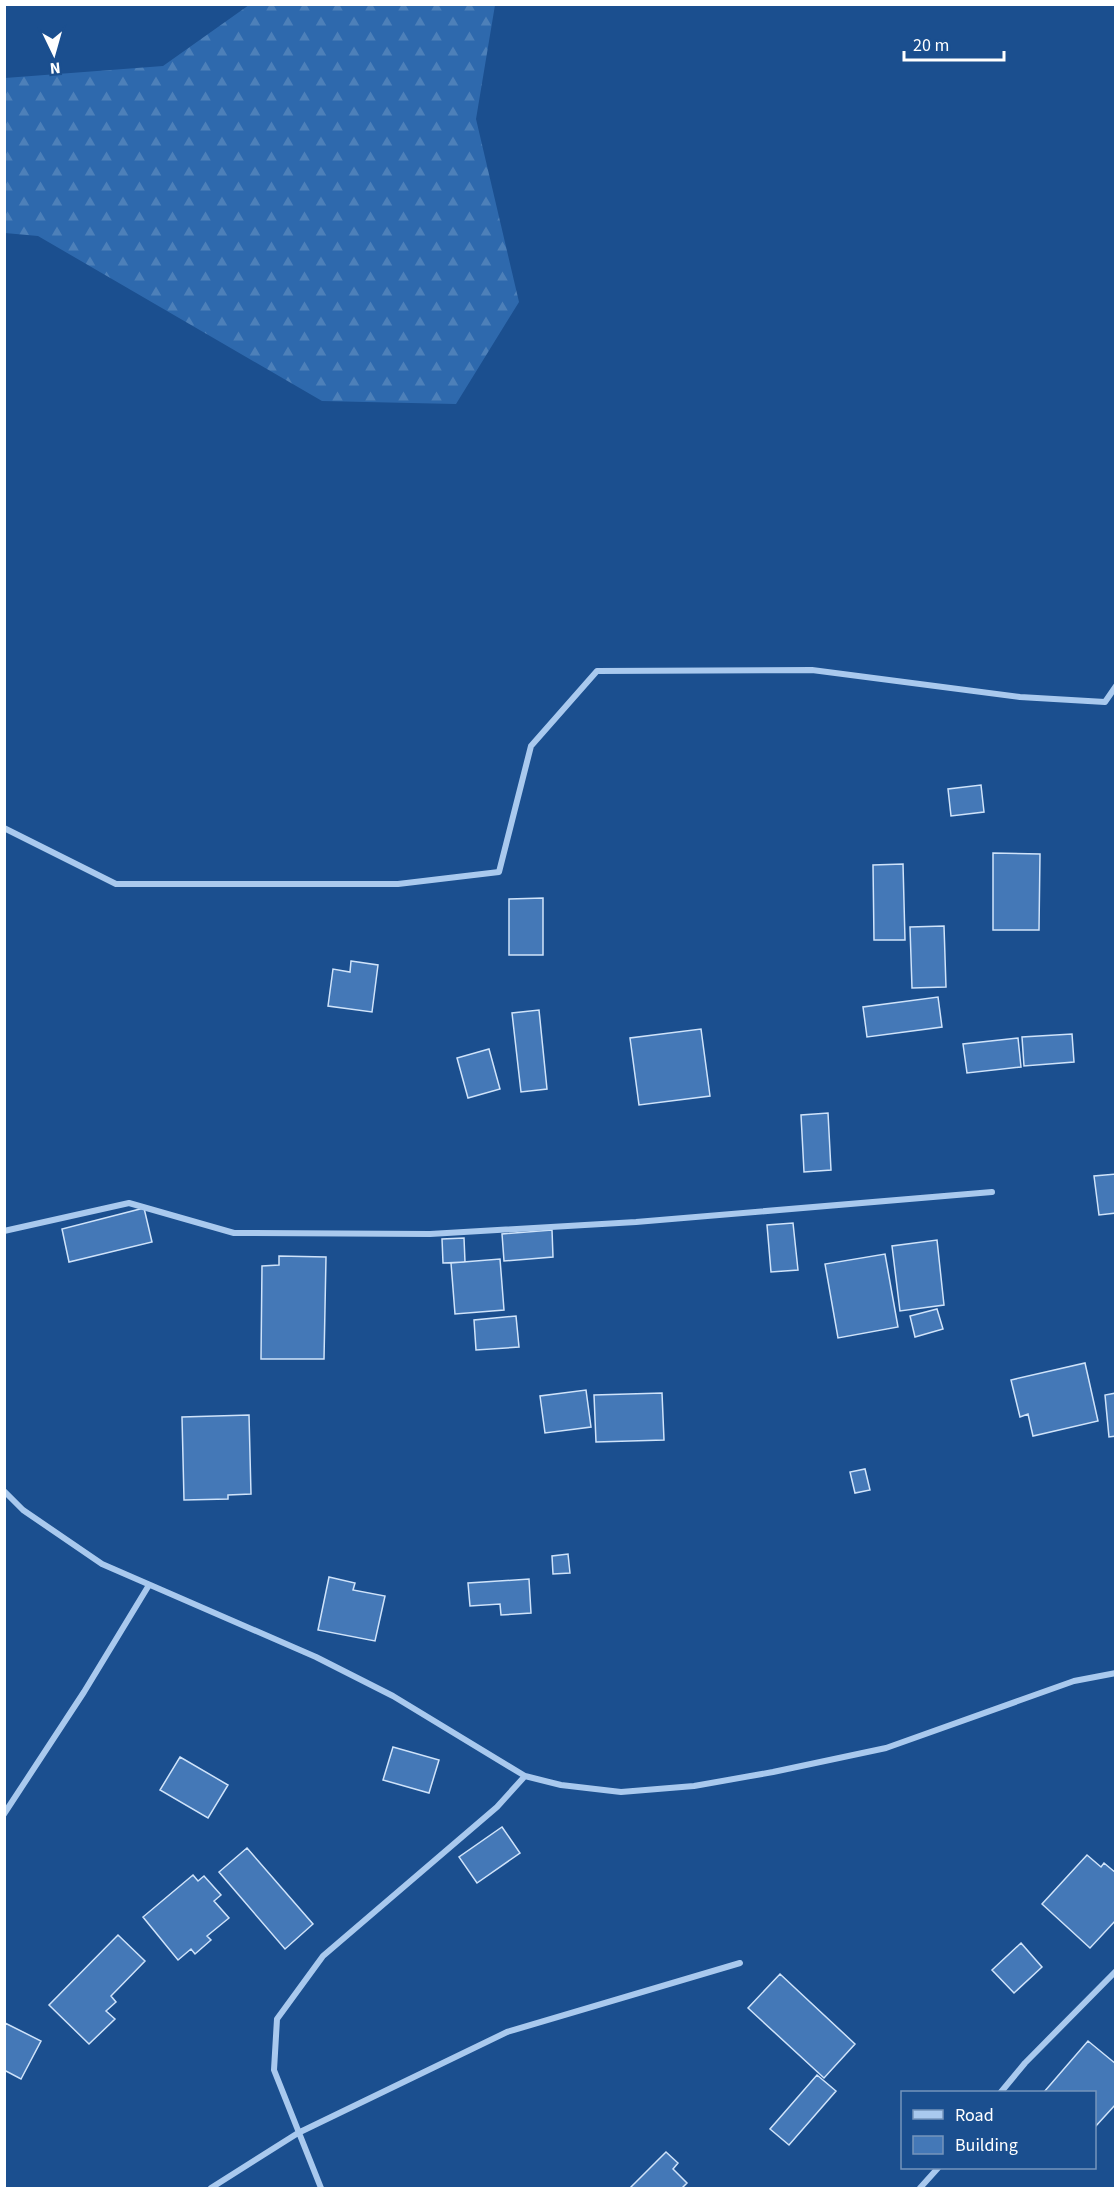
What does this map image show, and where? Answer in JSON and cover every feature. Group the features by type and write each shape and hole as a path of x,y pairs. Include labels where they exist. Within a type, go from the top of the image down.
{"street":[{"path":"4,828 116,884 398,884 499,872 531,746 597,671 812,670 1020,697 1105,702 1116,686"},
{"path":"4,1231 129,1203 234,1233 430,1234 636,1222 992,1192"},
{"path":"4,1491 24,1510 102,1564 316,1657 393,1696 525,1776 561,1785 621,1792 694,1786 886,1748 1074,1681 1116,1673"},
{"path":"4,1814 84,1692 149,1585"},
{"path":"321,2188 274,2070 277,2019 322,1956 497,1807 525,1776"},
{"path":"211,2188 298,2133 507,2032 740,1963"},
{"path":"1002,2091 1025,2063 1116,1971"},
{"path":"920,2188 937,2169"}],"green space":[{"path":"249,5 495,5 476,119 519,302 456,404 322,401 38,236 5,233 5,78 163,66"}],"building":[{"path":"981,785 984,812 951,816 948,789"},
{"path":"993,853 1040,854 1039,930 993,930"},
{"path":"903,864 905,940 874,940 873,865"},
{"path":"543,898 543,955 509,955 509,899"},
{"path":"944,926 946,987 912,988 910,927"},
{"path":"351,961 378,965 372,1012 328,1006 333,969 350,972"},
{"path":"938,997 942,1027 867,1037 863,1007"},
{"path":"539,1010 547,1089 521,1092 512,1013"},
{"path":"701,1029 710,1096 639,1105 630,1038"},
{"path":"1072,1034 1074,1062 1024,1066 1022,1037"},
{"path":"1018,1038 1021,1067 967,1073 963,1044"},
{"path":"489,1049 500,1089 468,1098 457,1058"},
{"path":"828,1113 831,1170 804,1172 801,1115"},
{"path":"1116,1174 1116,1213 1099,1215 1094,1176"},
{"path":"144,1208 152,1242 69,1262 62,1229"},
{"path":"793,1223 798,1270 771,1272 767,1225"},
{"path":"552,1230 553,1257 504,1261 502,1234"},
{"path":"464,1238 465,1262 443,1263 442,1239"},
{"path":"937,1240 944,1305 900,1311 892,1246"},
{"path":"885,1254 898,1327 838,1338 825,1264"},
{"path":"279,1256 326,1257 324,1359 261,1359 262,1266 279,1265"},
{"path":"500,1259 504,1310 455,1314 451,1263"},
{"path":"937,1309 943,1329 915,1337 910,1316"},
{"path":"516,1316 519,1347 476,1350 474,1320"},
{"path":"1085,1363 1098,1421 1033,1436 1028,1414 1020,1417 1011,1380"},
{"path":"586,1390 591,1427 545,1433 540,1396"},
{"path":"662,1393 664,1440 596,1442 594,1395"},
{"path":"1116,1393 1116,1436 1109,1437 1105,1395"},
{"path":"249,1415 251,1494 228,1495 228,1499 184,1500 182,1417"},
{"path":"865,1469 870,1490 855,1493 850,1472"},
{"path":"568,1554 570,1573 553,1574 552,1556"},
{"path":"329,1577 355,1583 353,1590 385,1596 375,1641 318,1630"},
{"path":"529,1579 531,1613 501,1615 500,1604 470,1606 468,1583"},
{"path":"393,1747 439,1760 429,1793 383,1780"},
{"path":"180,1757 228,1785 208,1818 160,1790"},
{"path":"502,1827 520,1853 477,1883 459,1857"},
{"path":"247,1848 313,1924 285,1949 219,1872"},
{"path":"1087,1855 1101,1867 1104,1863 1116,1873 1116,1920 1090,1948 1042,1904"},
{"path":"193,1875 198,1881 204,1876 221,1895 214,1901 229,1918 207,1936 211,1940 195,1954 191,1949 178,1960 143,1917"},
{"path":"118,1935 145,1961 111,1996 116,2002 106,2011 115,2019 89,2044 49,2005"},
{"path":"1021,1943 1042,1967 1014,1993 992,1970"},
{"path":"780,1974 855,2044 824,2078 748,2008"},
{"path":"5,2023 41,2041 21,2079 4,2070"},
{"path":"1088,2041 1116,2064 1116,2104 1096,2126 1096,2091 1045,2091"},
{"path":"817,2075 836,2091 789,2145 770,2129"},
{"path":"666,2152 678,2163 673,2169 687,2183 682,2188 630,2188"}]}
